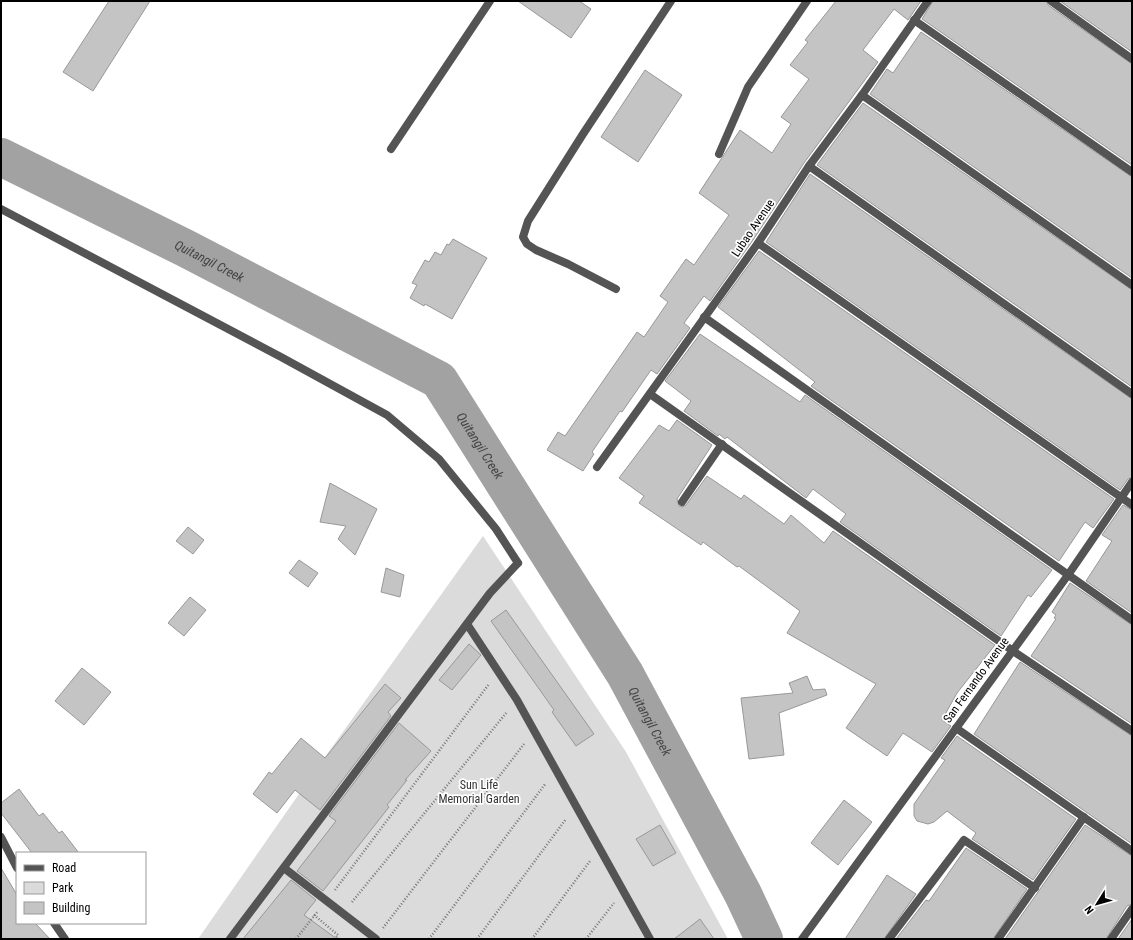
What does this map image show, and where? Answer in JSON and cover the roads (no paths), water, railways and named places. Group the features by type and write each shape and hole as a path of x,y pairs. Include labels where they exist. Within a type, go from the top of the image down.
{"street":[{"path":"391,149 490,1"},
{"path":"616,288 536,250 527,244 523,237 528,221 536,208 671,1"},
{"path":"719,154 748,87 807,1"},
{"name":"Lubao Avenue","path":"597,467 758,243 809,166 862,95 928,1"},
{"path":"1051,1 1132,59"},
{"path":"914,20 1132,172"},
{"path":"862,95 1132,285"},
{"path":"809,166 1132,394"},
{"path":"1,209 281,357 387,415 439,459 496,529 518,563 490,593 230,939"},
{"path":"758,243 1132,504"},
{"path":"704,317 1132,620"},
{"path":"650,394 1013,651 1132,731"},
{"path":"682,502 722,444"},
{"name":"San Fernando Avenue","path":"802,939 1068,575 1132,482"},
{"path":"467,624 499,671 516,700 650,939"},
{"path":"956,728 1132,851"},
{"path":"998,939 1084,817"},
{"path":"1,837 16,866"},
{"path":"888,939 964,840 1035,888"},
{"path":"284,868 376,939"},
{"path":"1110,939 1132,909"},
{"path":"55,924 65,939"}],"waterway":[{"name":"Quitangil Creek","path":"1,157 185,248 439,380 625,674 743,894 764,939"}],"park label":[{"name":"Sun Life Memorial Garden","path":"479,792"}]}
